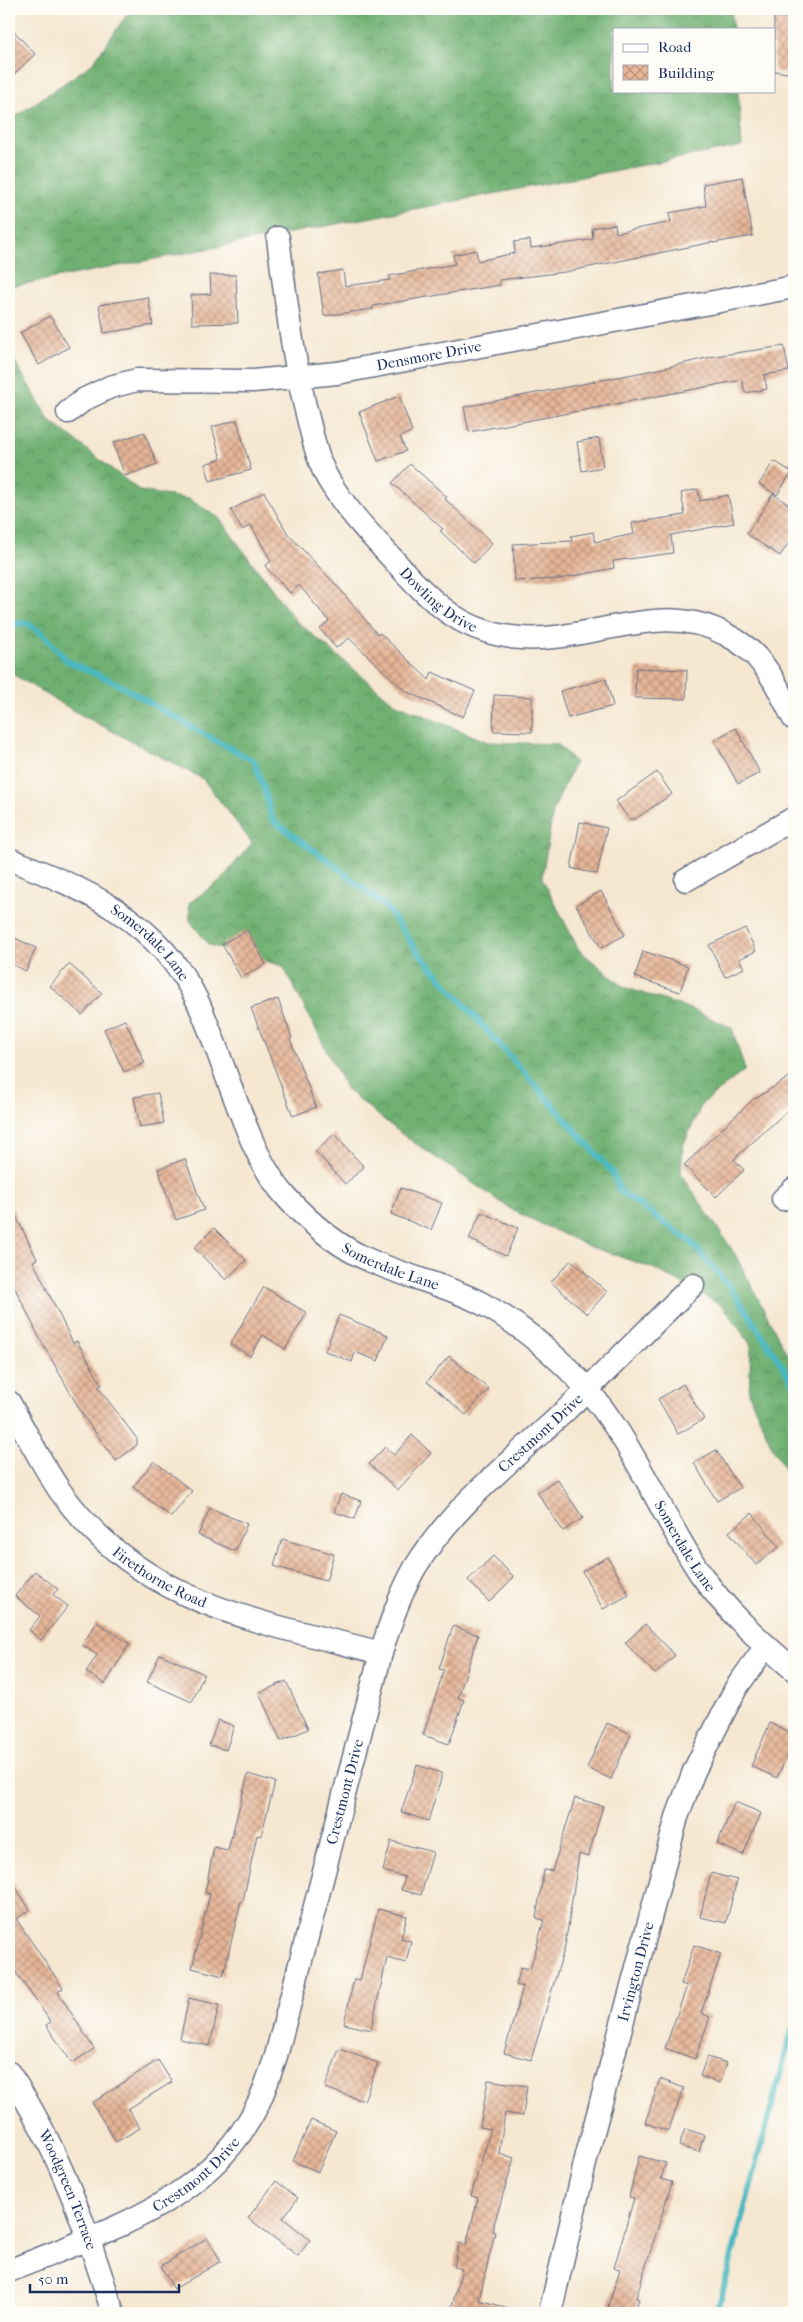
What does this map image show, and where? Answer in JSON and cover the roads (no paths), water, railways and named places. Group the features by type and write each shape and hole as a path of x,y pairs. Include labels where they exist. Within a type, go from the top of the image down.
{"street":[{"name":"Dowling Drive","path":"278,238 297,377 317,456 330,483 347,507 428,598 464,623 492,633 521,638 551,637 660,619 686,620 712,627 736,640 764,665 794,719"},
{"name":"Densmore Drive","path":"68,412 85,399 110,387 137,380 252,381 337,373 438,356 794,287"},
{"path":"686,880 794,818"},
{"name":"Somerdale Lane","path":"9,859 107,903 137,925 164,951 197,1001 254,1148 273,1181 310,1222 340,1244 364,1258 461,1294 510,1320 530,1335 588,1389 618,1429 672,1528 700,1573 734,1614 766,1646 794,1670"},
{"name":"Crestmont Drive","path":"9,2271 161,2205 192,2184 220,2158 238,2136 264,2090 276,2056 381,1653 397,1603 416,1567 439,1533 459,1510 588,1389 693,1285"},
{"name":"Firethorne Road","path":"9,1402 61,1492 104,1540 137,1567 173,1590 213,1608 381,1653"},
{"name":"Irvington Drive","path":"550,2313 589,2146 677,1817 694,1771 736,1688 766,1646"},
{"name":"Woodgreen Terrace","path":"9,2073 50,2145 89,2237 113,2313"}],"waterway":[{"path":"9,624 27,623 43,634 67,661 118,684 254,761 273,821 329,861 386,907 417,951 612,1172 620,1191 690,1241 733,1291 794,1384"},
{"path":"717,2313 794,2022"}]}
